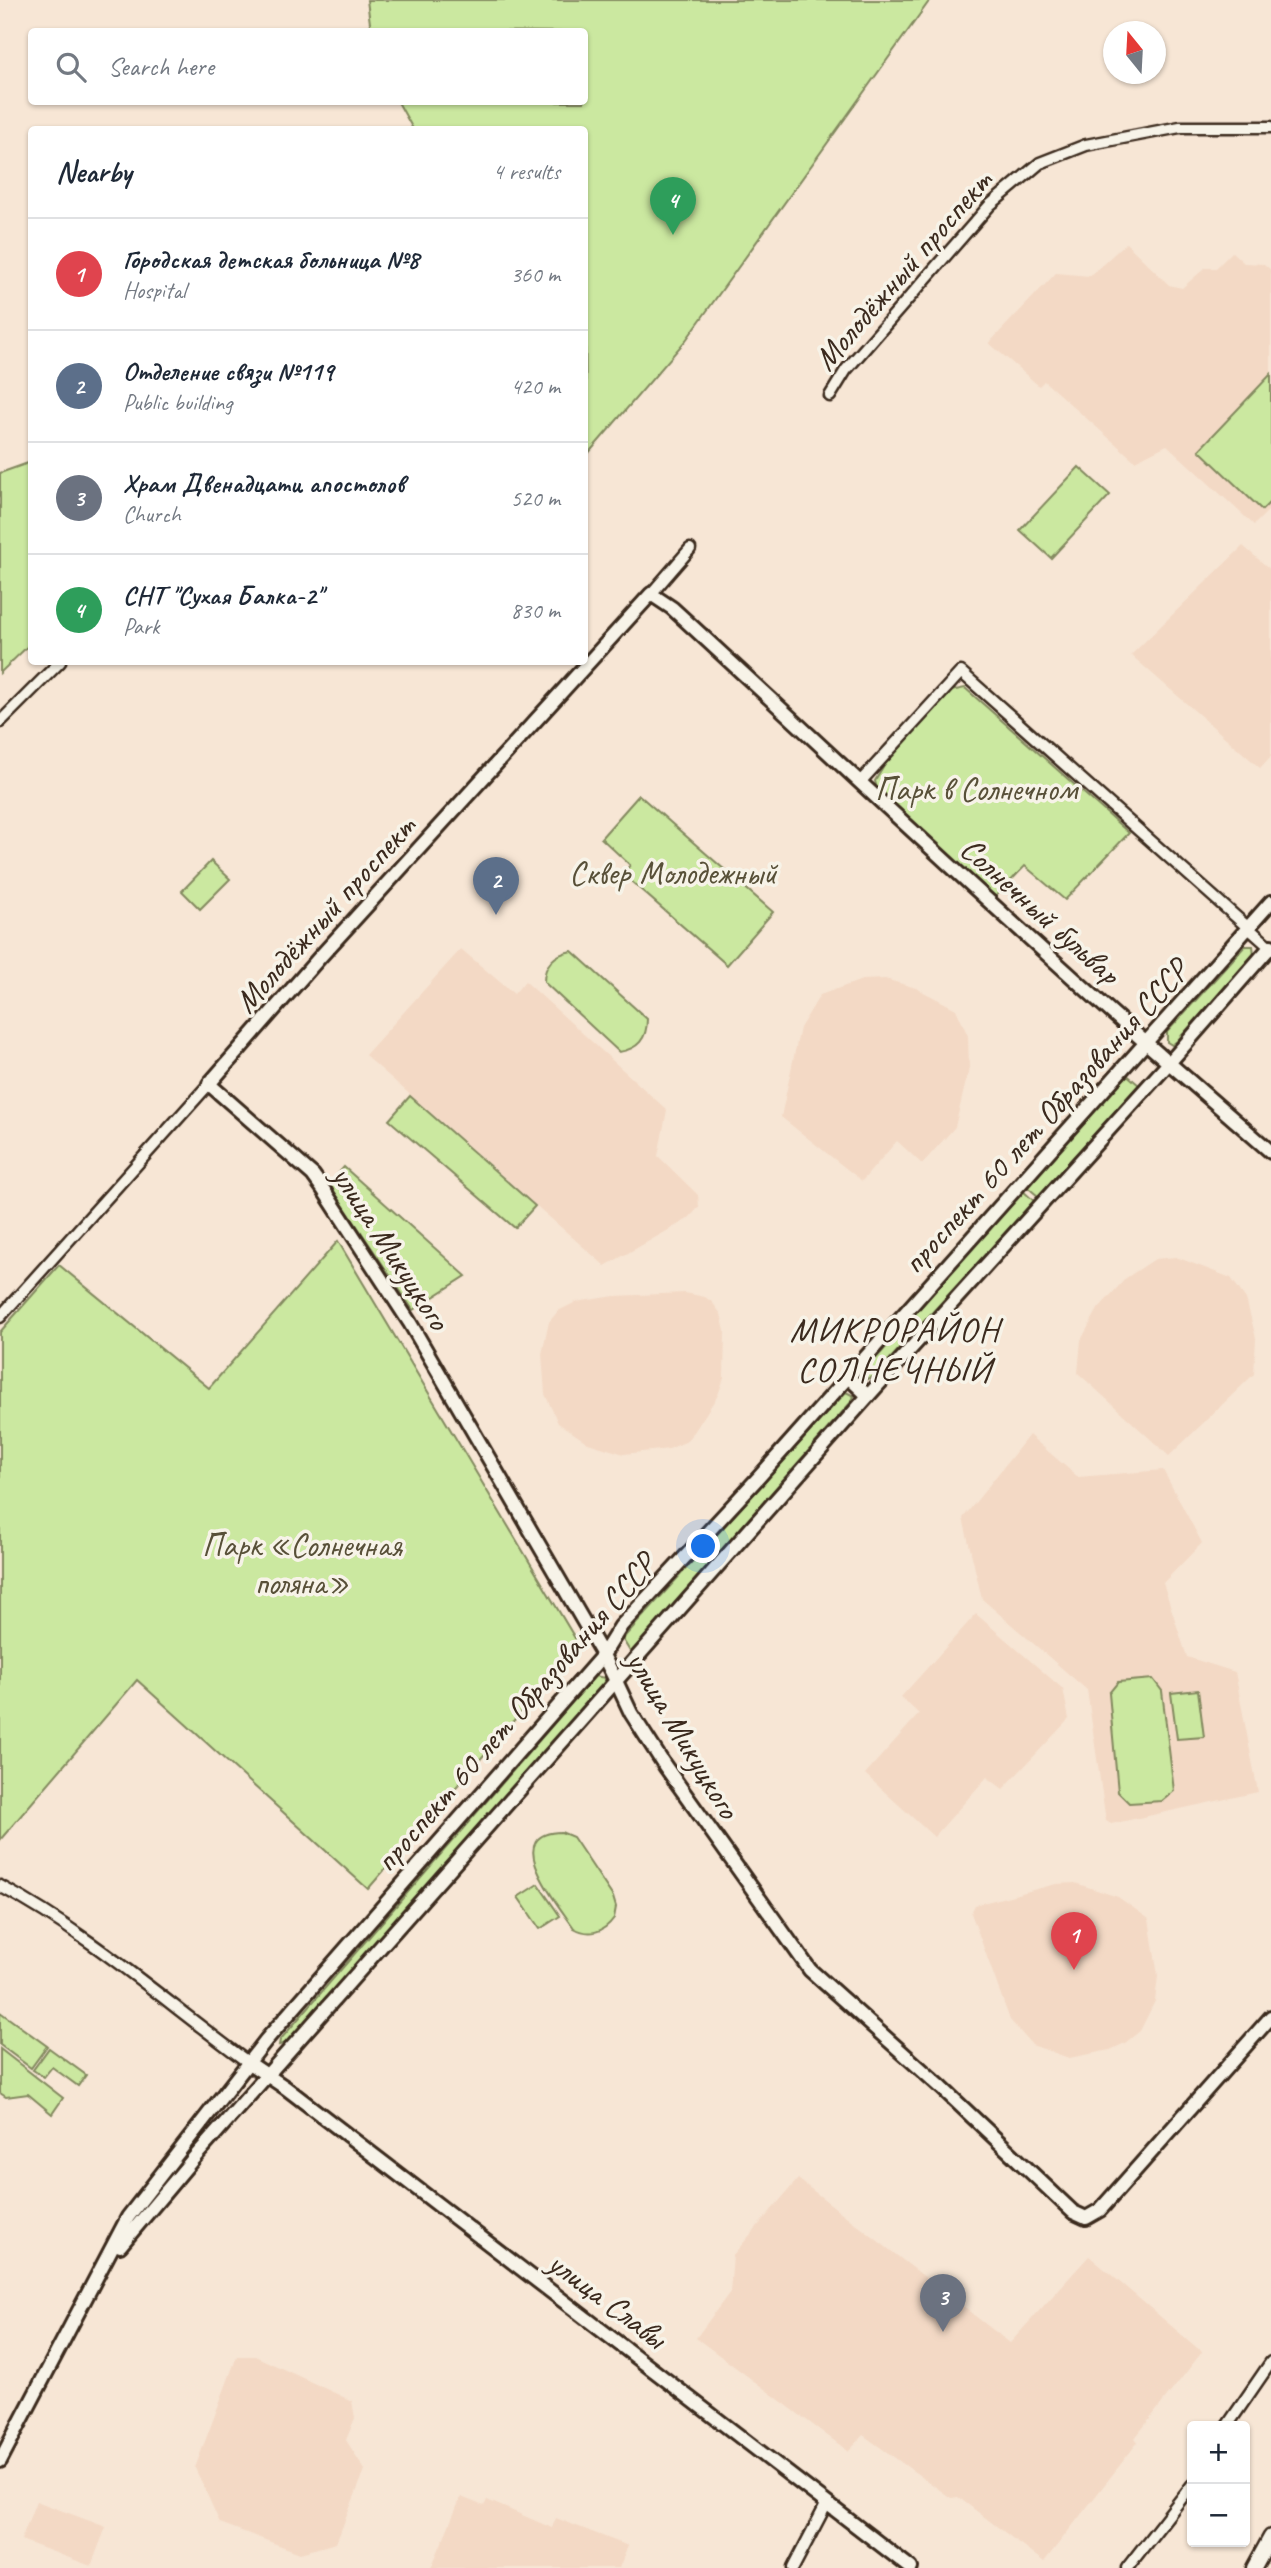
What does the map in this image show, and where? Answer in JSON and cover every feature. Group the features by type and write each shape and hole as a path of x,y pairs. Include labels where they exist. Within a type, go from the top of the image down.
{"main road":[{"name":"Солнечный бульвар","path":"651,594 672,608 925,843 1271,1152"},
{"name":"Молодёжный проспект","path":"588,663 651,594"},
{"name":"Молодёжный проспект","path":"209,1084 320,957 586,665"},
{"name":"проспект 60 лет Образования СССР","path":"0,2461 23,2412 105,2266 128,2217 249,2063 603,1655 621,1626 848,1377 1271,902"},
{"name":"проспект 60 лет Образования СССР","path":"105,2266 149,2210 868,1396 1271,947"},
{"name":"улица Микуцкого","path":"209,1084 313,1175 330,1199 410,1322 603,1655 631,1713 665,1766 810,1970 942,2088 1073,2212 1086,2218 1100,2210 1271,2017"},
{"path":"848,1377 868,1396"},
{"name":"улица Славы","path":"249,2063 270,2076 911,2568"},
{"path":"1254,2568 1271,2537"}],"street":[{"name":"Молодёжный проспект","path":"830,396 846,370 990,205 1016,180 1040,163 1086,145 1180,128 1271,127"},
{"name":"Молодёжный проспект","path":"651,594 690,549"},
{"path":"0,722 57,665"},
{"path":"861,781 961,672 1271,947"},
{"name":"Молодёжный проспект","path":"0,1317 209,1084"},
{"path":"0,1886 35,1905 96,1947 249,2063"},
{"path":"1230,2421 1271,2362"},
{"path":"1127,2568 1187,2491"},
{"path":"793,2568 827,2503"}],"shaded area":[{"path":"1126,243 1169,285 1182,288 1205,268 1216,268 1232,252 1244,263 1264,264 1271,270 1271,508 1254,525 1167,445 1135,461 1044,381 1039,386 989,343 1056,273 1090,276"},
{"path":"1243,546 1271,570 1271,756 1260,768 1131,655"},
{"path":"461,949 514,994 525,981 667,1110 658,1156 698,1195 699,1207 688,1219 605,1266 365,1055"},
{"path":"885,979 916,988 956,1009 968,1036 969,1069 955,1127 922,1164 897,1141 862,1181 781,1117 800,1028 820,995 862,980"},
{"path":"1176,1257 1231,1278 1246,1299 1256,1338 1254,1374 1169,1456 1078,1373 1081,1340 1098,1309 1126,1278 1155,1259"},
{"path":"685,1293 705,1297 712,1302 721,1314 725,1331 724,1378 718,1395 685,1442 669,1449 624,1454 588,1443 558,1423 545,1394 542,1354 549,1322 558,1311 576,1302 615,1296"},
{"path":"1029,1435 1078,1477 1163,1470 1202,1543 1163,1583 1187,1657 1235,1672 1258,1792 1111,1824 1106,1821 1087,1690 982,1599 963,1518"},
{"path":"976,1614 1063,1689 1069,1719 1003,1789 987,1777 934,1837 865,1774 919,1714 901,1697"},
{"path":"1075,1883 1118,1897 1149,1919 1158,1976 1155,2001 1140,2031 1125,2043 1110,2050 1069,2058 1032,2045 1010,2020 971,1913 975,1905 1056,1884"},
{"path":"798,2179 1010,2343 1089,2256 1202,2352 1135,2438 1138,2442 1044,2562 958,2497 951,2498 863,2435 848,2451 696,2338 730,2292 733,2255"},
{"path":"237,2356 255,2356 352,2401 355,2418 346,2440 365,2470 336,2543 300,2553 220,2523 195,2468"},
{"path":"461,2497 484,2506 487,2500 552,2528 556,2518 628,2546 619,2568 431,2568"},
{"path":"36,2501 106,2527 91,2566 21,2540"}],"green space":[{"path":"367,0 930,0 686,340 588,454 588,126 411,126 400,105 588,105 588,28 371,28"},
{"path":"1271,374 1271,501 1262,510 1199,450"},
{"path":"28,463 28,646 0,673 0,473"},
{"path":"1079,467 1110,495 1051,558 1020,530"},
{"name":"Парк в Солнечном","path":"965,688 1129,833 1065,900 1025,866 995,897 877,789 875,781 887,761 951,691"},
{"name":"Сквер Молодежный","path":"639,795 773,912 727,965 623,874 630,865 601,838"},
{"path":"211,861 230,879 200,909 182,891"},
{"path":"1245,946 1253,946 1254,954 1177,1041 1172,1045 1167,1042 1167,1032"},
{"path":"572,951 647,1019 643,1037 636,1046 619,1052 544,982 548,965 560,955"},
{"path":"1125,1073 1139,1085 1038,1196 1026,1186"},
{"path":"410,1096 535,1206 515,1228 389,1120"},
{"path":"344,1167 466,1276 413,1310 329,1184"},
{"path":"1022,1190 1034,1201 907,1340 899,1332"},
{"name":"Парк «Солнечная поляна»","path":"338,1241 579,1645 368,1889 137,1680 0,1840 0,1332 59,1265 209,1388"},
{"path":"895,1337 903,1345 874,1376 867,1379 865,1371"},
{"path":"846,1392 854,1396 852,1401 631,1653 623,1640 626,1635"},
{"path":"595,1676 605,1678 604,1686 286,2043 279,2045 280,2040"},
{"path":"1153,1679 1162,1691 1174,1791 1162,1801 1129,1803 1118,1792 1109,1693 1118,1682"},
{"path":"1198,1690 1204,1737 1177,1739 1171,1693"},
{"path":"561,1832 573,1837 613,1897 616,1907 614,1918 606,1927 596,1932 574,1928 547,1889 539,1872 534,1857 534,1844 543,1836"},
{"path":"538,1884 560,1916 540,1929 518,1897"},
{"path":"0,2012 47,2046 31,2068 0,2045"},
{"path":"49,2048 86,2075 78,2086 52,2067 44,2077 33,2070"},
{"path":"0,2049 63,2098 52,2114 28,2094 6,2097 0,2093"}],"place":[{"name":"СНТ \"Сухая Балка-2\"","path":"673,235"},
{"name":"Отделение связи №119","path":"496,915"},
{"name":"Городская детская больница №8","path":"1074,1970"},
{"name":"Храм Двенадцати апостолов","path":"943,2332"}],"district":[{"name":"МИКРОРАЙОН СОЛНЕЧНЫЙ","path":"895,1349"}]}
